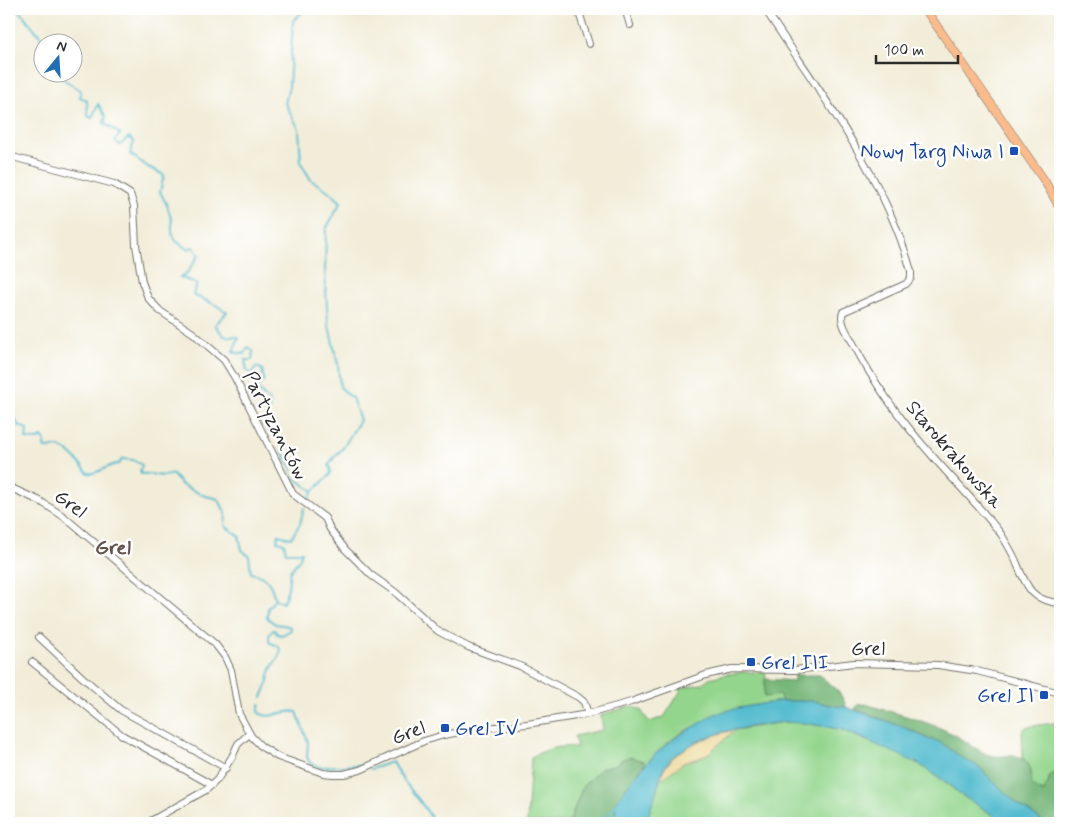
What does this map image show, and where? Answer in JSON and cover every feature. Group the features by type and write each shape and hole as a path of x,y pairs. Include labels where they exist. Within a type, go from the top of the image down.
{"main road":[{"path":"924,9 1060,203"},
{"path":"1054,195 1060,208"}],"street":[{"path":"578,9 588,44"},
{"path":"625,9 630,24"},
{"name":"Starokrakowska","path":"764,9 864,163 895,224 911,270 911,278 906,284 845,310 842,314 842,323 868,372 887,399 922,444 1001,534 1011,549 1028,588 1043,600 1060,603"},
{"name":"Partyzantów","path":"9,156 114,184 130,194 134,206 136,245 142,282 148,298 160,311 193,333 224,360 235,378 293,494 325,518 330,530 345,549 371,575 395,592 438,631 468,647 520,666 578,697 584,702 588,714"},
{"name":"Grel","path":"9,487 40,501 63,516 215,644 225,657 231,670 239,714 249,734 262,747 278,757 323,773 344,774 360,770 444,735 588,714 631,702 721,671 741,669 795,670 854,664 928,665 962,668 1060,692"},
{"path":"40,638 121,710 226,768"},
{"path":"32,662 122,735 212,784"},
{"path":"147,823 206,790 226,768 238,744 249,734"}],"green space":[{"path":"766,673 764,697 780,695 781,701 712,715 666,744 643,766 644,761 623,759 615,765 601,768 583,786 569,823 527,823 531,757 553,748 577,747 574,736 603,730 601,715 631,706 641,710 649,722 664,717 680,692 679,688 702,684 709,678 726,674"},
{"path":"794,675 820,675 839,693 846,707 813,701 781,701 780,695 764,697 765,679 794,681"},
{"path":"865,704 942,729 989,755 1019,757 1026,761 1029,766 1031,783 1042,792 1045,792 1044,789 1048,784 1050,775 1057,773 1060,775 1060,823 1045,823 1016,803 976,765 965,760 940,742 928,739 914,731 855,709 857,705"},
{"path":"784,722 804,723 839,729 898,754 919,764 958,793 1007,823 646,823 660,780 673,769 686,761 697,759 709,753 735,730"},
{"path":"1060,722 1060,775 1057,773 1050,775 1045,792 1042,792 1031,783 1032,775 1023,758 1022,732 1026,727"},
{"path":"630,757 644,761 643,766 615,803 616,823 569,823 583,786 601,768 615,765 623,759"}],"sand":[{"path":"735,730 709,753 697,759 686,761 660,780 664,769 680,752 701,740"}],"water":[{"path":"781,701 813,701 846,707 940,742 965,760 976,765 1016,803 1045,823 1006,823 958,793 949,784 919,764 844,730 804,723 784,722 723,732 696,742 672,757 663,770 646,823 616,823 615,803 641,770 669,742 721,712"}],"waterway":[{"path":"18,9 37,32"},
{"path":"305,9 293,21 289,86 285,103 299,129 301,163 311,180 341,202 326,229 325,273 328,322 338,365 340,387 352,398 360,420 343,448 329,465 331,472 329,476 313,491 308,500"},
{"path":"68,82 81,91 80,97 87,100 88,116 92,118 98,104 106,117 104,123 120,134 115,141 120,145 129,137 134,142 130,154 148,167 164,175 160,192 167,205 172,222 172,233 176,241 187,249 193,247 199,255 187,273 180,277 197,284 193,295 227,312 215,325 224,336 239,337 233,352 244,354 248,347 253,351 252,360 245,360 247,371 252,374 256,367 262,369 264,380 256,388 270,402 267,429 281,440 283,452 291,467 293,477 313,491"},
{"path":"9,416 15,418 18,425 27,429 26,439 36,440 42,437 45,441 45,448 62,448 74,457 88,473 119,464 122,459 133,460 142,465 141,474 164,476 172,474 182,485 205,496 219,500 226,514 225,526 239,536 242,550 249,556 251,573 265,578 272,589 275,599 268,608 267,617 276,624 290,627 291,630 282,635 277,634 273,630 269,635 269,642 278,646 281,651 271,669 262,697"},
{"path":"275,599 283,603 288,588 290,571 299,560 302,552 286,552 284,543 277,541 278,535 291,538 300,524 304,508"},
{"path":"260,704 258,712 262,715 297,712 308,742 307,757 310,763 320,767 363,765"},
{"path":"371,769 392,762 434,823"},
{"path":"602,823 616,805"}],"place":[{"name":"Nowy Targ Niwa I","path":"1014,151"},
{"name":"Grel III","path":"751,662"},
{"name":"Grel II","path":"1044,695"},
{"name":"Grel IV","path":"445,728"}],"district":[{"name":"Grel","path":"113,547"}]}
